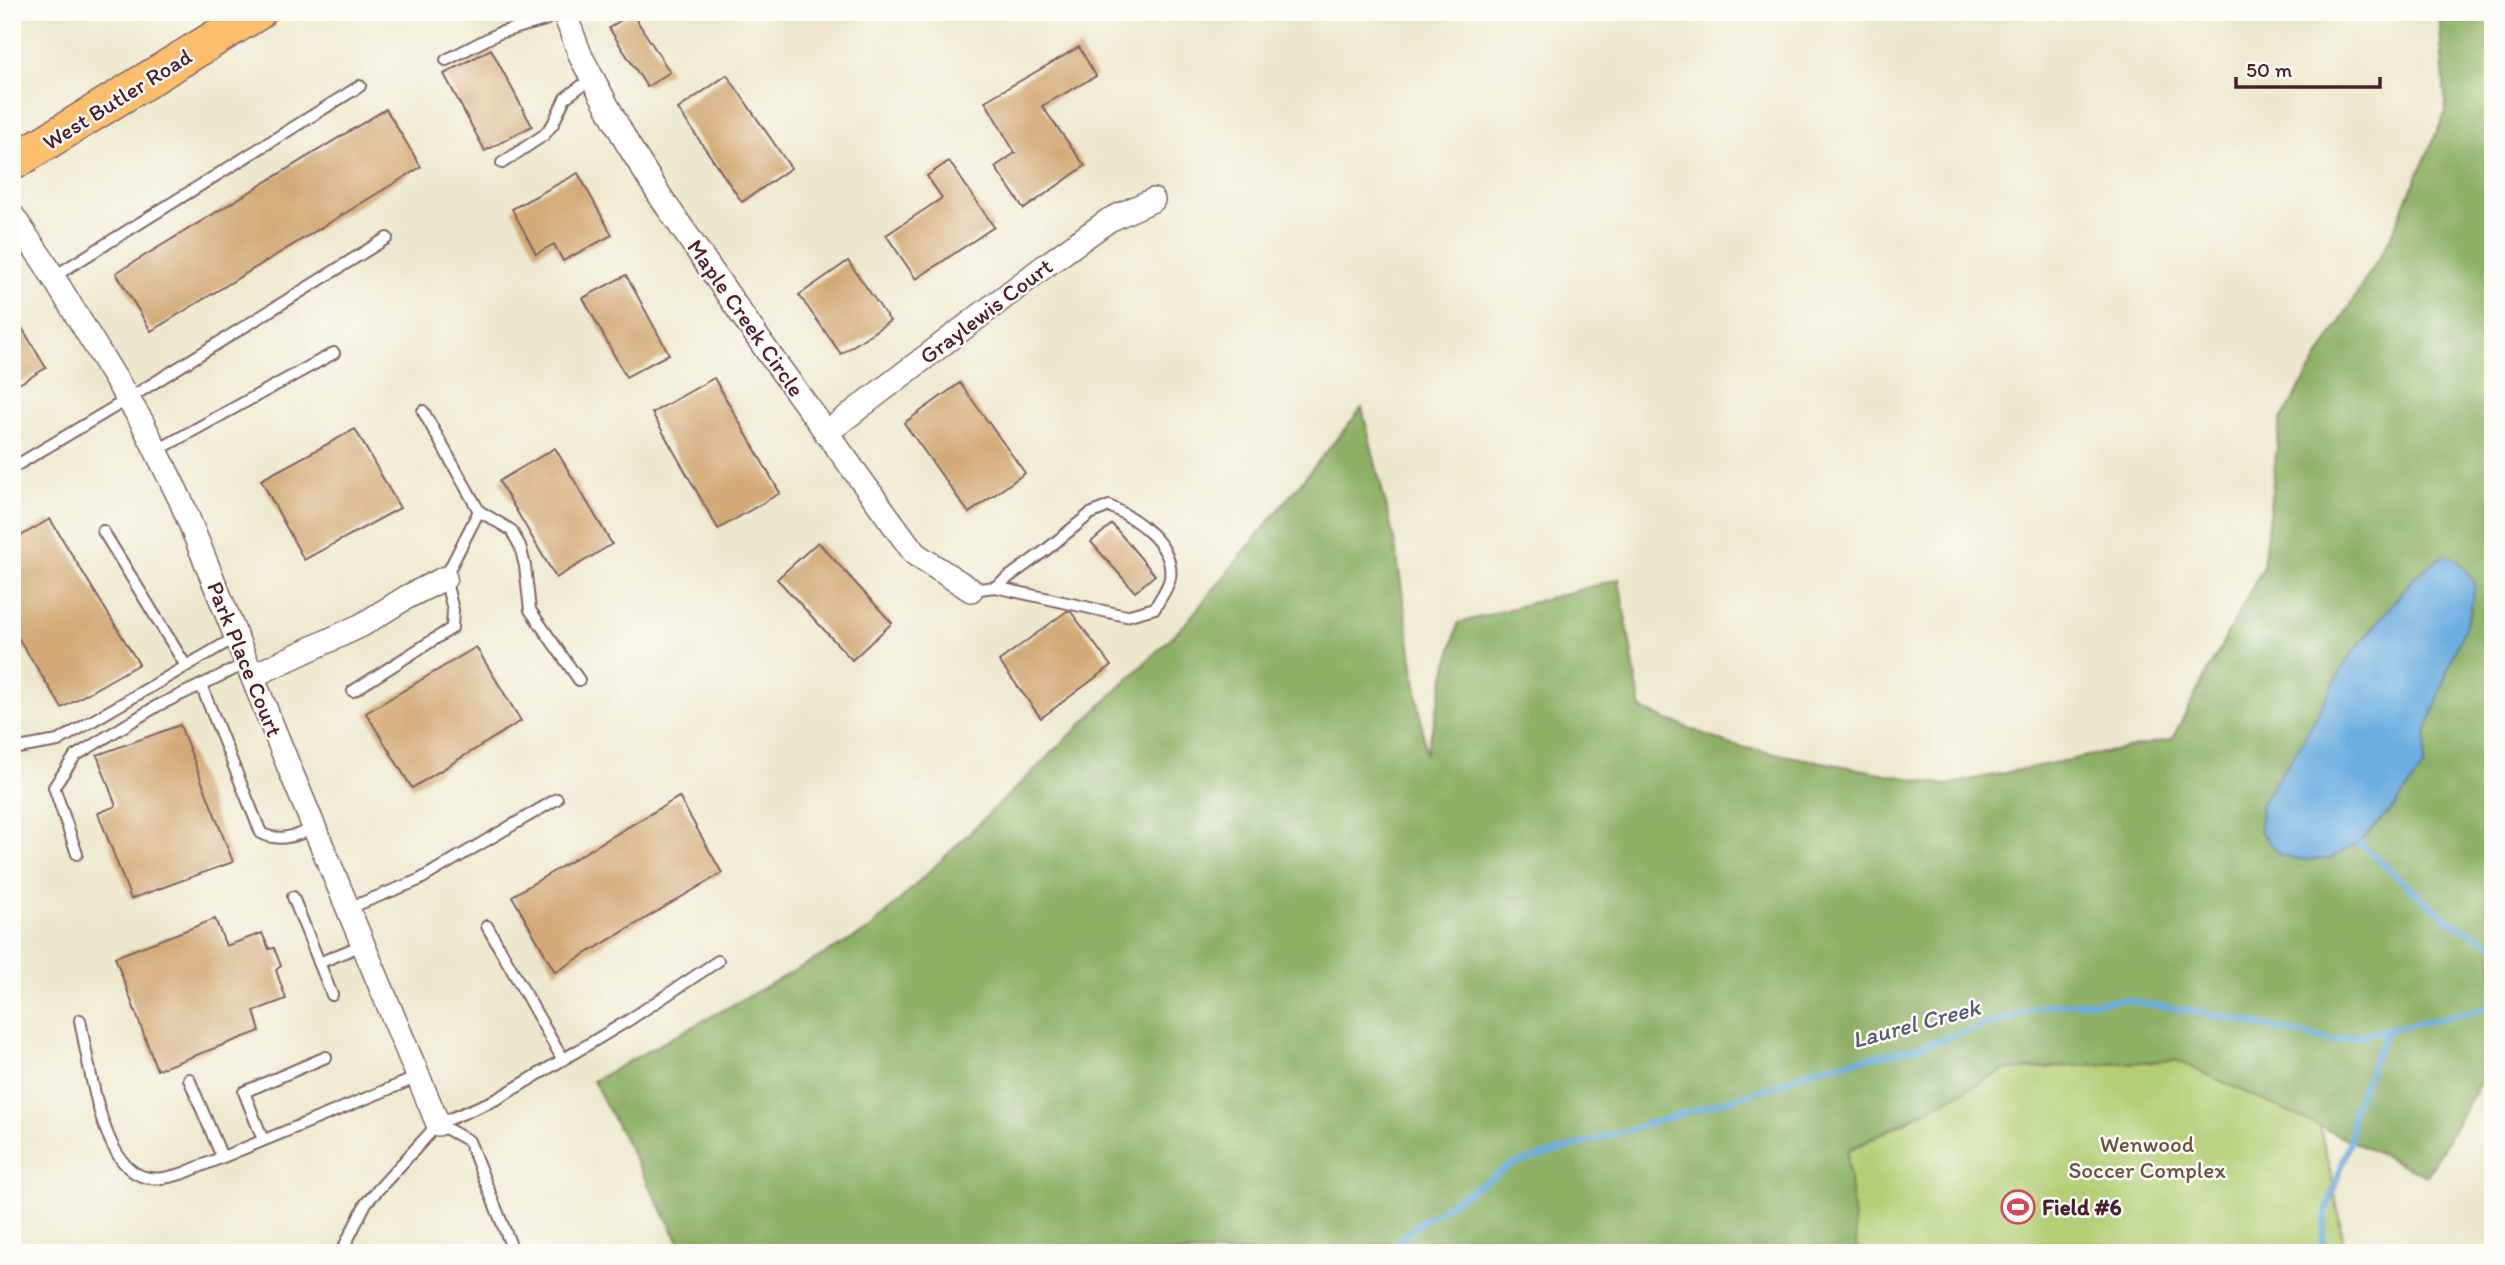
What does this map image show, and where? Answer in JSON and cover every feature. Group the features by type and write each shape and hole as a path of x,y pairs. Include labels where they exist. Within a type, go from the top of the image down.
{"main road":[{"name":"West Butler Road","path":"12,163 258,12"}],"street":[{"name":"Maple Creek Circle","path":"564,12 592,78 662,199 915,554 971,590"},
{"name":"Graylewis Court","path":"827,433 1109,220 1153,200"},
{"name":"Park Place Court","path":"12,215 23,238 53,277 128,399 181,501 438,1124"},
{"path":"250,669 362,625 407,597 445,578"}],"lane":[{"path":"446,60 499,33 545,20 557,12"},
{"path":"502,163 544,135 553,124 565,98 592,78"},
{"path":"53,277 360,86"},
{"path":"12,468 387,239"},
{"path":"156,451 334,353"},
{"path":"423,411 479,511 510,530 515,538 525,566 530,610 579,680"},
{"path":"971,590 995,587 1126,616 1155,608 1170,579 1167,557 1156,538 1127,514 1109,506 1090,513 995,587"},
{"path":"353,691 452,628 453,610 445,578 479,511"},
{"path":"103,531 186,666"},
{"path":"12,749 58,741 236,637"},
{"path":"77,854 54,787 75,756 157,706 201,685 250,669"},
{"path":"201,685 261,833 271,839 283,839 315,829"},
{"path":"349,908 419,880 557,799"},
{"path":"293,897 332,995"},
{"path":"487,926 563,1060"},
{"path":"319,963 364,944"},
{"path":"341,1253 366,1203 438,1124 497,1099 629,1020 718,961"},
{"path":"80,1020 96,1099 113,1147 126,1166 137,1174 150,1178 166,1179 418,1077"},
{"path":"263,1140 244,1092 326,1057"},
{"path":"189,1079 222,1157"},
{"path":"438,1124 469,1141 514,1253"}],"green space":[{"path":"2439,12 2493,12 2493,1080 2482,1079 2427,1176 2176,1060 2004,1070 1847,1151 1857,1253 685,1253 593,1081 869,930 1185,624 1362,408 1395,543 1426,754 1458,623 1619,579 1641,709 1731,745 1945,785 2172,739 2263,567 2280,421 2387,244 2446,112"},
{"name":"Wenwood Soccer Complex","path":"2176,1060 2319,1126 2334,1187 2345,1253 1857,1253 1847,1152 2004,1070"}],"water":[{"path":"2444,555 2458,560 2475,584 2470,614 2427,731 2424,766 2395,806 2359,842 2329,859 2304,860 2280,855 2260,831 2261,804 2302,742 2347,660 2414,577"}],"building":[{"path":"632,13 670,72 647,87 609,28"},
{"path":"1079,47 1096,76 1042,106 1085,166 1024,209 995,167 1015,153 985,101"},
{"path":"491,49 532,126 485,151 444,74"},
{"path":"727,75 791,168 742,202 678,109"},
{"path":"386,109 421,167 151,331 116,273"},
{"path":"949,161 994,227 916,279 886,235 942,198 927,176"},
{"path":"578,173 612,235 563,261 554,244 536,254 512,209"},
{"path":"848,261 890,321 841,354 799,295"},
{"path":"626,275 669,354 626,377 583,298"},
{"path":"12,311 46,368 12,388"},
{"path":"714,378 780,493 718,529 652,413"},
{"path":"960,383 1025,473 969,513 904,423"},
{"path":"355,429 400,508 304,560 261,480"},
{"path":"555,448 612,544 556,578 499,481"},
{"path":"50,519 139,664 62,708 17,636 12,639 12,541"},
{"path":"1112,524 1155,575 1135,592 1091,542"},
{"path":"818,542 892,623 852,660 777,579"},
{"path":"1067,611 1071,612 1111,666 1041,718 999,661"},
{"path":"476,647 521,721 412,788 366,713"},
{"path":"180,725 233,862 131,899 98,813 116,806 97,755"},
{"path":"679,797 722,873 555,972 512,896"},
{"path":"215,919 226,946 262,933 269,949 274,948 281,966 276,970 286,999 254,1011 260,1031 157,1070 115,957"}],"waterway":[{"path":"2359,842 2416,894 2454,924 2493,944"},
{"name":"Laurel Creek","path":"1383,1253 1423,1221 1511,1165 1775,1086 1813,1069 1916,1048 2047,1005 2124,1000 2209,1014 2333,1041 2493,1007"},
{"path":"2321,1253 2326,1212 2351,1138 2353,1110 2388,1028"}],"place":[{"name":"Field #6","path":"2018,1207"}]}
